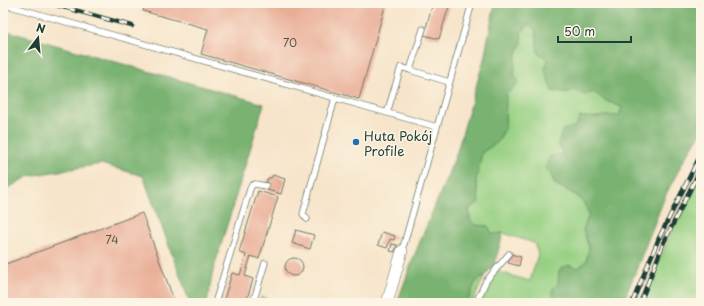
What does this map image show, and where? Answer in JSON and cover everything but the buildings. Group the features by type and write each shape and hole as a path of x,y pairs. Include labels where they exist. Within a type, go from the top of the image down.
{"street":[{"path":"387,303 402,251"}],"lane":[{"path":"402,251 472,3"},
{"path":"3,4 437,127"},
{"path":"410,70 422,29"},
{"path":"386,113 401,67 449,82"},
{"path":"307,219 303,214 335,98"},
{"path":"215,303 250,189 252,185 255,184 266,186"},
{"path":"476,303 486,281 509,254"},
{"path":"253,303 265,263"}],"green space":[{"path":"495,3 701,3 701,133 684,160 666,194 623,303 555,302 552,289 558,284 559,270 569,265 578,268 586,262 589,248 583,230 589,214 583,201 576,195 555,184 551,175 545,168 550,156 563,154 558,143 563,130 576,126 580,117 619,116 622,107 604,100 594,92 584,95 574,90 567,92 552,91 545,70 548,60 538,52 536,31 529,24 521,33 522,42 516,55 514,75 519,82 506,95 505,128 498,142 482,152 476,181 479,202 469,209 470,220 475,225 488,226 492,234 503,233 494,266 475,283 467,303 397,303 414,256 456,155 484,59"},
{"path":"529,24 536,31 538,52 548,60 552,91 567,92 574,90 584,95 594,92 604,100 622,107 619,116 580,117 564,154 551,175 555,184 576,195 583,201 589,214 583,230 589,248 586,262 558,284 556,303 478,303 487,282 499,270 502,273 530,281 538,254 534,243 503,233 492,234 488,226 475,225 470,220 469,209 479,202 476,181 482,152 498,142 505,128 506,95 519,82 514,76 516,55 522,42 521,33"},
{"path":"3,30 264,104 213,271 207,303 190,303 143,176 101,164 29,176 3,191"},
{"path":"701,174 701,303 642,303 675,223"},
{"path":"485,275 472,303 467,303 475,283"},
{"path":"261,297 284,303 260,303"}],"railway":[{"path":"49,3 132,26"},
{"path":"632,303 659,238 701,154"},
{"path":"640,303 664,242 701,168"}],"place":[{"name":"Huta Pokój Profile","path":"356,142"}]}
